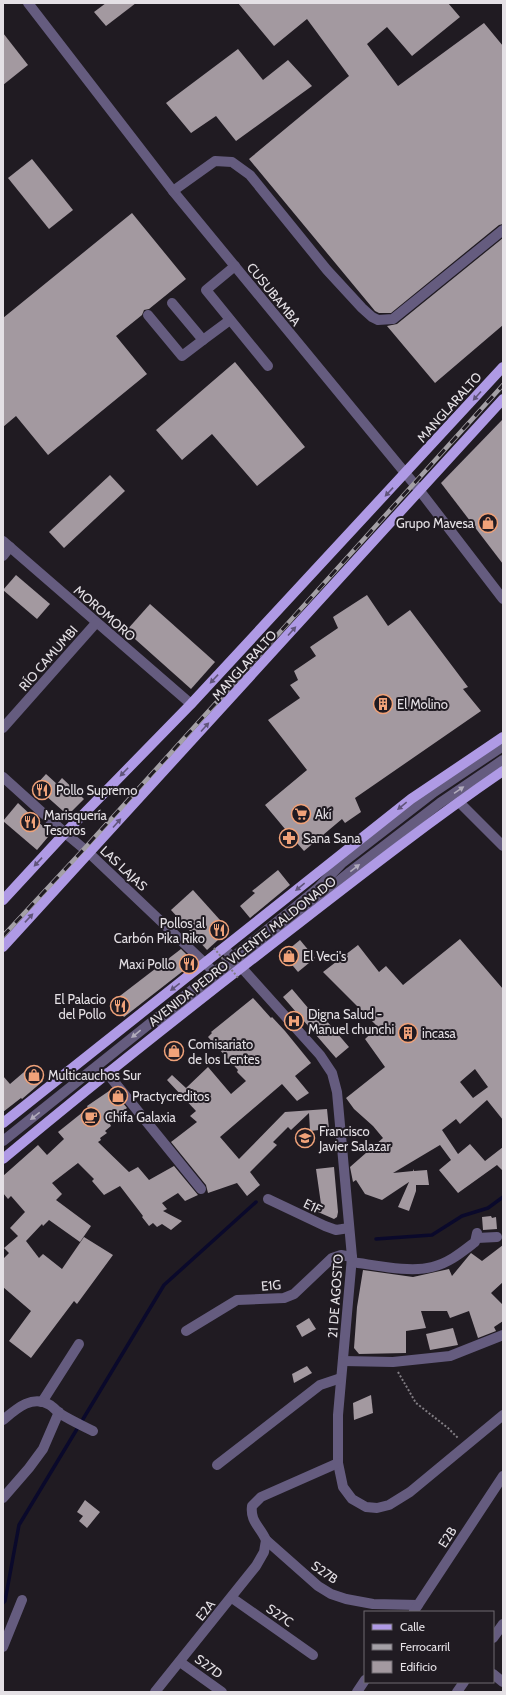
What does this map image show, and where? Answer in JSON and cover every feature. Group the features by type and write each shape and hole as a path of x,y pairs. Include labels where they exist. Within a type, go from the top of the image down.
{"main road":[{"name":"MANGLARALTO","path":"3,900 65,833 191,704 503,367"},
{"name":"MANGLARALTO","path":"3,947 503,399"},
{"name":"AVENIDA PEDRO VICENTE MALDONADO","path":"3,1123 411,800 503,737"},
{"name":"AVENIDA PEDRO VICENTE MALDONADO","path":"3,1159 107,1073 218,977 503,771"}],"street":[{"name":"CUSUBAMBA","path":"28,3 173,191 420,491 503,599"},
{"path":"173,191 215,161 232,162 250,175 327,270 357,303 372,317 378,320 393,319 503,230"},
{"path":"235,266 206,288 268,366"},
{"path":"172,303 203,340"},
{"path":"148,315 182,356 230,320"},
{"path":"3,556 7,544"},
{"name":"MOROMORO","path":"7,544 96,623 191,704"},
{"name":"RÍO CAMUMBI","path":"3,728 96,623"},
{"path":"237,963 342,863 434,792 503,746"},
{"path":"3,1141 89,1073 237,963 368,858 440,803 503,760"},
{"name":"LAS LAJAS","path":"3,776 89,853 206,963 218,977"},
{"path":"459,802 503,846"},
{"name":"21 DE AGOSTO","path":"224,948 320,1055 332,1073 337,1092 352,1260 337,1422 338,1463 340,1476 347,1493 359,1504 366,1507 377,1508 389,1504 410,1492 503,1415"},
{"path":"3,1155 218,977"},
{"path":"107,1073 201,1189"},
{"name":"E1F","path":"268,1199 336,1230 349,1228"},
{"name":"E1G","path":"186,1331 237,1300 284,1298 294,1294 332,1258 341,1255 352,1260 404,1269 432,1268 454,1258 475,1242 477,1236 497,1237"},
{"path":"343,1361 393,1362 450,1356 503,1335"},
{"path":"42,1402 79,1344"},
{"path":"216,1465 320,1385 341,1378"},
{"path":"3,1420 24,1404 34,1401 49,1404 59,1412 92,1431"},
{"path":"3,1498 43,1449 59,1412"},
{"name":"S27B","path":"338,1463 261,1497 252,1506 252,1519 262,1531 266,1540 318,1586 331,1594 346,1599 415,1609"},
{"name":"E2B","path":"415,1609 503,1476"},
{"name":"E2A","path":"155,1692 232,1598 256,1566 264,1552 266,1540"},
{"name":"S27C","path":"232,1598 313,1655"},
{"path":"3,1647 22,1600"},
{"path":"494,1637 503,1624"},
{"name":"S27D","path":"180,1662 222,1692"},
{"path":"494,1675 503,1682"},
{"path":"357,1692 364,1682"},
{"path":"457,1692 463,1683"}],"path":[{"path":"214,948 239,979"},
{"path":"393,1362 416,1403 448,1428 466,1447"}],"building":[{"path":"106,3 136,3 106,26 94,12"},
{"path":"238,3 448,3 460,17 412,56 387,27 367,44 398,86 484,23 503,46 503,224 499,225 391,313 379,313 375,311 249,159 349,76 307,19 274,46"},
{"path":"3,33 28,65 3,85"},
{"path":"238,49 263,80 288,60 312,86 236,141 216,116 191,133 166,103"},
{"path":"32,159 73,210 49,229 8,178"},
{"path":"132,213 186,279 149,309 144,310 142,315 116,336 147,374 48,455 16,416 3,427 3,318"},
{"path":"503,238 503,325 435,383 387,326 397,324"},
{"path":"235,362 305,447 257,486 212,434 182,460 156,430"},
{"name":"Grupo Mavesa","path":"503,419 503,564 441,483"},
{"path":"110,475 125,491 64,548 49,532"},
{"path":"16,575 50,604 37,619 3,590"},
{"name":"El Molino","path":"367,595 388,626 410,610 468,687 463,689 481,711 355,798 361,812 345,823 342,819 304,851 297,843 292,847 280,833 285,829 265,805 307,770 268,720 300,698 290,685 298,680 294,671 316,656 310,647 338,628 333,617"},
{"path":"150,604 215,662 191,689 126,631"},
{"path":"46,774 57,784 62,778 84,799 72,811 63,811 35,786"},
{"path":"18,803 49,832 48,837 37,850 3,821"},
{"path":"278,870 290,885 250,918 240,906 255,893 252,891"},
{"path":"193,890 229,930 207,950 171,910"},
{"path":"460,939 503,989 503,1120 487,1100 460,1124 456,1119 442,1130 458,1154 470,1144 485,1161 503,1147 503,1171 497,1165 458,1193 439,1170 451,1160 440,1145 393,1173 413,1171 414,1169 414,1171 427,1170 429,1185 416,1185 416,1191 409,1211 398,1207 409,1182 382,1200 365,1194 356,1180 353,1182 350,1167 383,1138 373,1126 354,1109 346,1098 385,1067 365,1039 378,1027 323,972 358,945 379,972 386,966 403,985","holes":["475,1069 488,1087 473,1098 460,1082"]},
{"path":"300,940 315,958 298,972 283,954"},
{"path":"181,949 192,960 192,964 124,1017 112,1002"},
{"path":"292,989 314,1015 319,1012 349,1047 336,1058 283,997"},
{"path":"253,998 285,1031 311,1063 295,1076 309,1093 297,1101 282,1084 220,1137 239,1159 285,1112 327,1109 329,1129 310,1131 309,1113 291,1130 288,1127 273,1142 277,1145 250,1172 260,1185 247,1196 237,1183 208,1193 206,1185 171,1142 197,1122 190,1116 196,1111 167,1080 172,1075 186,1088 208,1067 231,1094 246,1081 208,1037 212,1033 211,1032"},
{"path":"31,1066 43,1081 22,1099 21,1098 3,1112 3,1076 10,1084"},
{"path":"112,1089 127,1108 115,1117 117,1119 110,1124 111,1126 105,1131 107,1133 100,1138 101,1140 98,1142 129,1172 138,1167 149,1180 174,1166 198,1195 185,1201 178,1193 162,1203 167,1209 163,1211 182,1221 171,1230 162,1224 157,1227 153,1223 149,1226 120,1186 104,1195 92,1181 94,1179 78,1163 52,1183 62,1194 56,1200 91,1226 80,1242 49,1220 43,1226 42,1224 26,1241 39,1258 43,1254 62,1269 84,1237 113,1255 77,1304 74,1301 31,1358 9,1341 31,1311 3,1287 3,1259 9,1253 4,1248 18,1236 10,1228 25,1212 11,1196 8,1199 3,1193 3,1176 38,1145 47,1155 64,1139 58,1132 88,1108 87,1106"},
{"path":"334,1167 338,1212 337,1217 334,1219 318,1212 321,1204 316,1169"},
{"path":"491,1216 492,1218 496,1217 497,1229 483,1230 482,1217"},
{"path":"503,1245 503,1282 491,1293 503,1305 503,1321 494,1327 496,1331 478,1338 469,1311 450,1318 447,1311 421,1311 426,1328 406,1331 406,1353 359,1354 354,1348 357,1307 363,1270 413,1277 449,1269 452,1276 471,1253 482,1261"},
{"path":"309,1318 316,1329 302,1337 296,1326"},
{"path":"453,1328 458,1345 430,1350 426,1334"},
{"path":"307,1366 312,1373 294,1383 292,1374"},
{"path":"371,1395 373,1413 354,1420 353,1403"},
{"path":"85,1500 100,1512 87,1528 79,1521 83,1516 77,1512"}],"waterway":[{"path":"376,1239 432,1235 462,1216 488,1208 503,1197"},
{"path":"3,1603 5,1601 19,1525 164,1285 256,1202"}],"railway":[{"path":"3,936 84,849 503,385"}],"place":[{"name":"Grupo Mavesa","path":"488,523"},
{"name":"El Molino","path":"383,704"},
{"name":"Pollo Supremo","path":"42,790"},
{"name":"Akí","path":"301,814"},
{"name":"Marisquería Tesoros","path":"30,822"},
{"name":"Sana Sana","path":"289,838"},
{"name":"Pollos al Carbón Pika Riko","path":"219,930"},
{"name":"El Veci's","path":"289,956"},
{"name":"Maxi Pollo","path":"189,964"},
{"name":"El Palacio del Pollo","path":"120,1006"},
{"name":"Digna Salud - Manuel chunchi","path":"294,1021"},
{"name":"incasa","path":"408,1033"},
{"name":"Comisariato de los Lentes","path":"174,1051"},
{"name":"Multicauchos Sur","path":"34,1075"},
{"name":"Practycreditos","path":"118,1096"},
{"name":"Chifa Galaxia","path":"91,1117"},
{"name":"Francisco Javier Salazar","path":"305,1138"}]}
